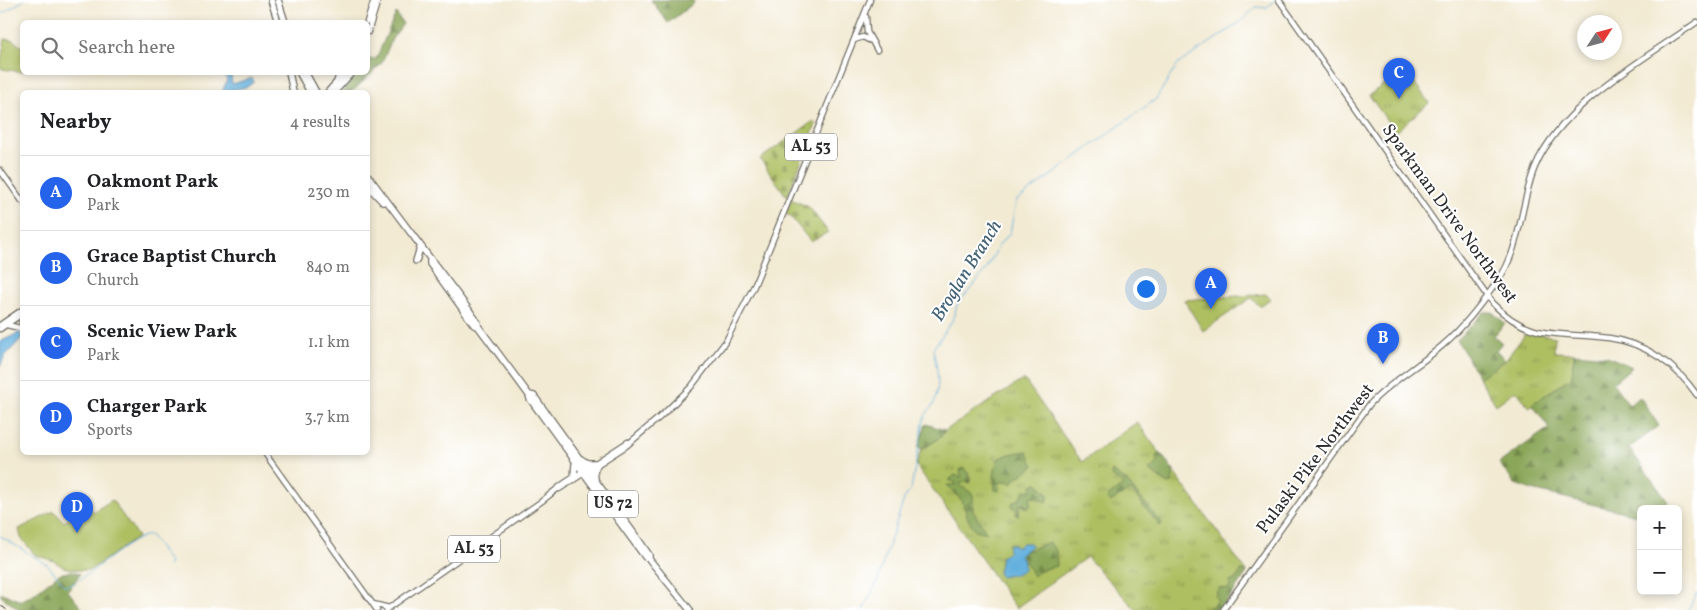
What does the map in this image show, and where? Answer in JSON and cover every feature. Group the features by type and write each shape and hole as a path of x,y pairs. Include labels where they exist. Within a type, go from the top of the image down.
{"highway":[{"path":"271,0 277,20"},
{"path":"278,0 284,20"},
{"path":"290,75 293,90"},
{"path":"301,75 312,90"},
{"path":"306,75 312,90"},
{"path":"310,75 313,90"},
{"path":"330,90 337,82 339,75"},
{"name":"US 72","path":"370,179 420,248 433,262 474,325 478,326"},
{"path":"370,188 406,228"},
{"path":"416,261 420,248"},
{"name":"US 72","path":"430,260 430,264 449,291 461,299 478,323 478,326 529,395 534,396 592,481 649,555 649,559 685,608 690,610"},
{"path":"576,458 584,462 596,464 592,481 575,478 576,458"}],"main road":[{"path":"368,20 374,0"},
{"path":"370,26 378,0"},
{"name":"AL 53","path":"388,609 629,441 661,416 682,396 708,366 736,323 754,286 870,0"},
{"name":"Sparkman Drive Northwest","path":"1279,0 1493,304 1515,323 1536,332 1610,338 1640,346 1669,364 1683,377 1697,395"},
{"path":"867,8 867,32 877,50"},
{"name":"Pulaski Pike Northwest","path":"1223,610 1369,405 1392,383 1444,344 1487,296 1507,266 1535,168 1542,152 1557,132 1588,100 1697,22"},
{"path":"854,40 862,37 869,40"},
{"path":"330,90 345,75"},
{"path":"337,90 350,75"},
{"path":"0,170 20,198"},
{"path":"1480,304 1493,304"},
{"path":"0,325 20,311"},
{"path":"0,329 20,317"},
{"path":"7,325 20,327"},
{"path":"266,455 376,610"},
{"path":"372,603 388,609"},
{"path":"372,603 373,610"}],"green space":[{"path":"651,0 693,0 694,3 668,23"},
{"path":"396,13 403,24 392,39 382,63 370,75 370,59 376,59"},
{"path":"5,39 13,40 20,45 20,72 2,69 0,66"},
{"path":"1405,69 1429,103 1395,132 1369,95"},
{"path":"355,75 370,75 354,90 343,90"},
{"path":"812,122 816,124 787,197 760,159"},
{"path":"791,199 809,207 828,232 811,242 790,216 786,214"},
{"path":"1266,294 1270,299 1260,306 1251,298 1203,331 1184,300"},
{"path":"1484,312 1492,312 1505,323 1494,336 1502,343 1496,350 1505,360 1479,378 1457,340"},
{"path":"1527,332 1555,337 1554,352 1574,353 1572,377 1529,407 1516,390 1496,405 1479,378 1505,360"},
{"path":"1574,353 1607,356 1632,367 1613,383 1629,405 1640,397 1659,426 1629,448 1668,502 1664,505 1637,505 1637,515 1532,490 1515,484 1499,463 1549,428 1532,404 1572,377"},
{"path":"1024,379 1082,462 1137,422 1247,572 1221,610 1136,610 1087,557 1016,608 916,465 923,445"},
{"path":"926,424 945,430 941,437 923,449 918,447"},
{"path":"1027,451 1034,466 1014,480 1012,484 1007,481 999,483 999,491 995,490 994,476 997,460 1009,454"},
{"path":"1160,453 1174,471 1172,483 1167,484 1149,470 1157,463 1156,456"},
{"path":"964,468 970,476 970,482 961,483 960,485 973,494 973,511 987,533 975,530 968,519 963,502 947,485 955,485 956,483 949,480 955,475 961,477 960,470"},
{"path":"1112,471 1126,481 1162,523 1160,526 1131,490 1110,502 1107,497 1124,484 1111,476"},
{"path":"1037,483 1046,491 1049,498 1046,502 1031,496 1030,506 1027,507 1020,504 1018,516 1015,514 1017,512 1016,509 1012,507 1013,502 1019,499 1025,490 1031,491 1032,485"},
{"path":"112,500 138,537 90,570 63,567 54,561 35,555 21,538 19,529 54,511 64,522 89,506 93,512"},
{"path":"1049,542 1056,551 1057,566 1044,569 1033,576 1021,553"},
{"path":"72,571 80,574 68,591 83,610 19,610 0,595 2,593 22,600 31,596 59,574"},
{"path":"1241,571 1247,572 1221,610 1207,610 1218,601 1215,597 1218,588 1229,589 1230,582 1236,579"}],"water":[{"path":"225,75 231,75 232,84 252,78 254,82 247,87 223,90 227,80"},
{"path":"20,332 20,340 5,356 0,367 0,342"},
{"path":"1022,543 1030,543 1032,545 1020,555 1024,562 1024,569 1016,574 1001,577 998,573 1001,557 1008,552 1009,544 1017,548"}],"waterway":[{"path":"0,15 24,0"},
{"name":"Broglan Branch","path":"863,610 877,582 904,499 911,489 924,419 936,396 938,376 933,349 952,321 957,305 987,269 999,245 1010,233 1016,201 1156,99 1177,65 1239,23 1256,7 1266,8 1275,0"},
{"path":"97,567 139,538 150,535"},
{"path":"0,536 48,565 65,586 75,583 96,568"},
{"path":"151,536 170,563 168,566"},
{"path":"1688,610 1697,593"}],"railway":[{"path":"0,605 7,610"}],"place":[{"name":"Scenic View Park","path":"1399,99"},
{"name":"Oakmont Park","path":"1211,309"},
{"name":"Grace Baptist Church","path":"1383,364"},
{"name":"Charger Park","path":"77,533"}]}
